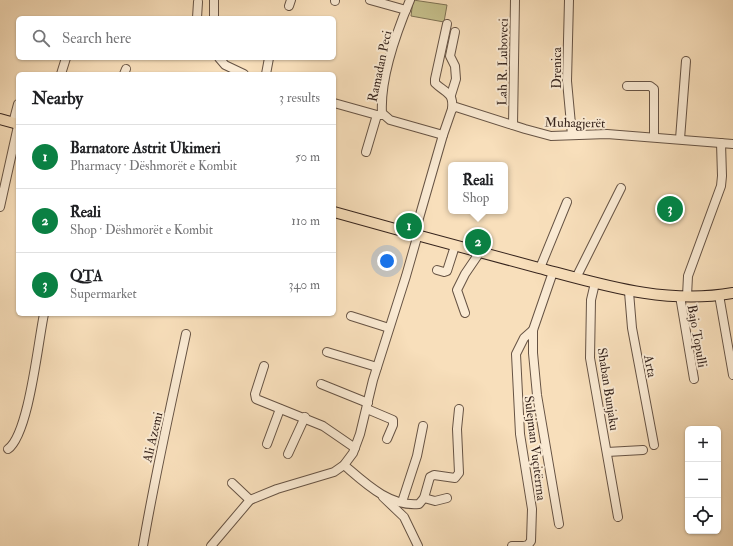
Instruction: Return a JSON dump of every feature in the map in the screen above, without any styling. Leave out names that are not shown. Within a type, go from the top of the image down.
[{"type":"main road","points":[[0,119],[16,124]]},
{"type":"main road","points":[[336,213],[629,292],[683,296],[733,293]]},
{"type":"street","points":[[214,0],[214,16]]},
{"type":"street","points":[[370,0],[393,4],[406,10]]},
{"type":"street","name":"Ramadan Peci","points":[[410,0],[401,22],[388,70],[380,115],[390,120],[443,135]]},
{"type":"street","name":"Lah R. Luboveci","points":[[513,125],[515,0]]},
{"type":"street","name":"Drenica","points":[[569,0],[567,81],[572,135]]},
{"type":"street","points":[[197,16],[198,2]]},
{"type":"street","points":[[393,4],[401,22]]},
{"type":"street","points":[[211,546],[250,500],[278,489],[325,475],[344,465],[356,448],[389,328],[406,276],[417,225],[452,109],[453,99],[451,95],[438,85],[435,79],[447,24]]},
{"type":"street","points":[[451,95],[456,79],[455,66],[450,56],[455,32]]},
{"type":"street","points":[[62,72],[65,60]]},
{"type":"street","points":[[219,60],[231,69],[239,72]]},
{"type":"street","points":[[266,72],[269,60]]},
{"type":"street","points":[[680,139],[686,61]]},
{"type":"street","points":[[627,86],[650,86],[654,89],[654,138]]},
{"type":"street","points":[[336,104],[380,115],[366,152]]},
{"type":"street","name":"Muhagjerët","points":[[452,109],[456,107],[460,108],[551,136],[607,134],[733,144]]},
{"type":"street","points":[[0,208],[16,124]]},
{"type":"street","name":"Bajo Topulli","points":[[694,380],[683,296],[691,264],[721,186],[721,142]]},
{"type":"street","points":[[576,278],[621,188]]},
{"type":"street","points":[[540,268],[567,202]]},
{"type":"street","points":[[437,270],[444,272],[447,271],[455,246]]},
{"type":"street","points":[[466,313],[457,290],[480,252]]},
{"type":"street","name":"Sulejman Vuçitërrna","points":[[553,272],[533,330],[532,353],[537,395],[559,524]]},
{"type":"street","name":"Shaban Bunjaku","points":[[595,283],[591,300],[590,358],[618,517]]},
{"type":"street","name":"Arta","points":[[629,292],[632,328],[654,444]]},
{"type":"street","points":[[719,295],[733,375]]},
{"type":"street","points":[[8,449],[15,441],[23,423],[44,316]]},
{"type":"street","points":[[351,316],[389,328]]},
{"type":"street","name":"Sulejman Vuçitërrna","points":[[512,546],[528,546],[531,542],[532,509],[520,434],[516,354],[520,344],[533,330]]},
{"type":"street","name":"Ali Azemi","points":[[143,546],[157,463],[186,334]]},
{"type":"street","points":[[327,352],[378,367]]},
{"type":"street","points":[[264,366],[255,394],[256,399],[305,417],[332,431],[356,448]]},
{"type":"street","points":[[321,384],[393,420],[393,425],[387,439]]},
{"type":"street","points":[[267,444],[280,409]]},
{"type":"street","points":[[382,495],[402,502],[419,504],[424,498],[430,477],[434,475],[455,478],[459,473],[457,430],[459,409]]},
{"type":"street","points":[[288,454],[305,417]]},
{"type":"street","points":[[402,502],[415,463],[423,426]]},
{"type":"street","points":[[607,452],[643,450]]},
{"type":"street","points":[[344,465],[382,495],[404,517],[418,546]]},
{"type":"street","points":[[232,483],[250,500]]},
{"type":"street","points":[[424,498],[435,501],[447,498]]},
{"type":"shaded area","points":[[413,0],[447,5],[444,22],[411,16]]},
{"type":"place","name":"QTA","points":[[670,209]]},
{"type":"place","name":"Barnatore Astrit Ukimeri","points":[[409,226]]},
{"type":"place","name":"Reali","points":[[478,242]]}]
